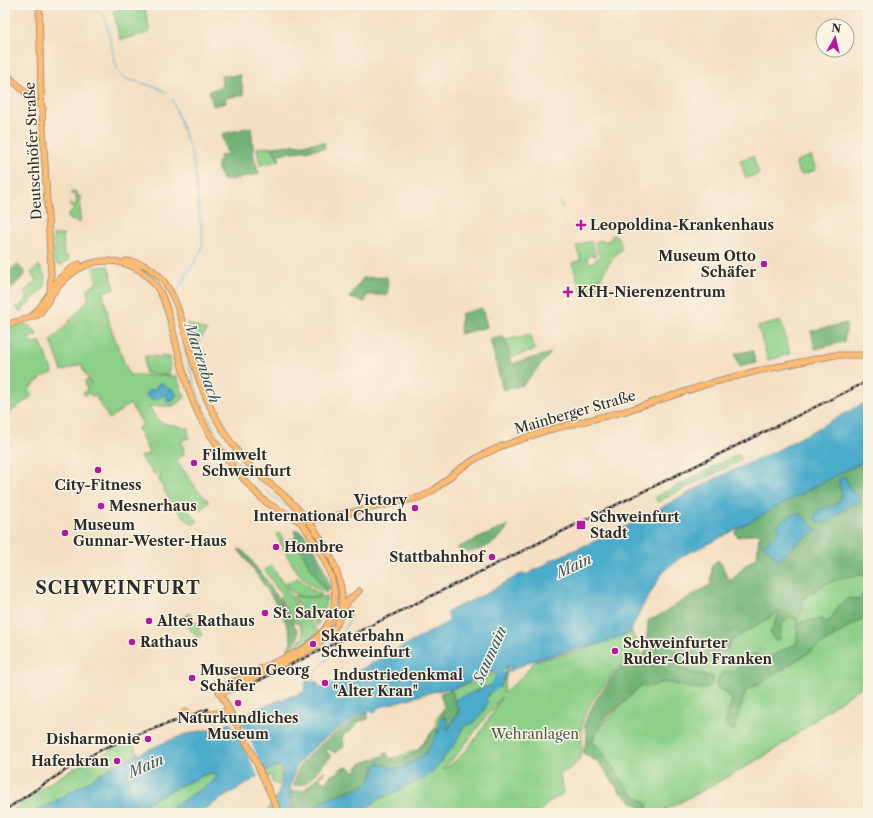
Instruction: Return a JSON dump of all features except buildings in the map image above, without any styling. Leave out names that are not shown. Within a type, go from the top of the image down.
[{"type":"main road","name":"Deutschhöfer Straße","points":[[39,5],[42,109],[51,296]]},
{"type":"main road","points":[[5,73],[42,109]]},
{"type":"main road","points":[[32,316],[44,302],[58,279],[71,268],[84,262],[98,258],[113,258],[146,266],[154,272],[163,281],[179,312],[200,384],[213,414],[232,444],[250,466],[289,500],[309,521],[332,560],[341,586],[342,596],[340,616]]},
{"type":"main road","points":[[5,325],[40,314],[51,296],[64,280],[75,270],[96,262],[109,261],[129,265],[142,272],[149,278],[161,293],[190,392],[197,411],[209,433],[229,462],[256,492],[267,502],[293,516],[301,523],[324,558],[332,578],[335,588],[334,602],[332,614],[327,625],[319,636],[309,645],[275,665]]},
{"type":"main road","points":[[168,314],[179,312]]},
{"type":"main road","name":"Mainberger Straße","points":[[301,523],[421,497],[434,490],[458,470],[480,456],[502,446],[548,430],[626,411],[714,382],[757,371],[835,355],[868,354]]},
{"type":"main road","points":[[281,510],[287,507],[289,500]]},
{"type":"main road","points":[[279,813],[252,753],[219,692],[314,647],[334,628],[348,601],[360,591]]},
{"type":"main road","points":[[183,711],[193,717],[230,711]]},
{"type":"green space","points":[[135,5],[144,5],[150,32],[120,40],[113,11]]},
{"type":"green space","points":[[240,75],[244,95],[225,98],[226,103],[213,106],[209,91],[222,87],[221,76]]},
{"type":"green space","points":[[251,127],[254,157],[259,174],[224,181],[218,169],[217,162],[220,161],[220,156],[227,154],[222,134]]},
{"type":"green space","points":[[324,142],[325,148],[278,154],[280,160],[278,161],[272,147]]},
{"type":"green space","points":[[272,147],[278,161],[260,165],[257,148]]},
{"type":"green space","points":[[753,156],[759,174],[746,178],[740,160]]},
{"type":"green space","points":[[811,156],[816,170],[800,174],[796,164],[797,161]]},
{"type":"green space","points":[[72,192],[77,192],[77,196],[80,196],[80,223],[68,219],[68,214],[74,210],[70,206],[70,202],[71,205],[76,205],[77,202],[75,194],[70,194]]},
{"type":"green space","points":[[53,235],[63,235],[64,256],[68,256],[69,260],[61,265],[56,264],[54,260]]},
{"type":"green space","points":[[614,235],[619,238],[622,248],[602,275],[597,294],[583,297],[572,263],[581,260],[576,246],[591,241],[596,255],[590,255],[587,259],[589,263],[593,263],[596,259],[600,258],[595,242],[603,240],[604,242],[612,239],[611,236]]},
{"type":"green space","points":[[17,264],[26,273],[11,289],[5,283],[5,276]]},
{"type":"green space","points":[[39,265],[45,277],[44,288],[21,311],[19,311],[15,307],[17,308],[28,297],[24,292],[36,280],[31,273]]},
{"type":"green space","points":[[108,266],[115,288],[103,292],[110,326],[129,375],[176,376],[185,398],[173,406],[149,406],[155,417],[161,422],[185,429],[188,427],[189,438],[182,440],[184,454],[177,461],[195,487],[209,502],[201,510],[195,504],[188,510],[198,521],[193,525],[177,510],[179,508],[176,505],[174,506],[170,501],[158,478],[161,476],[159,472],[155,475],[140,457],[149,453],[138,428],[143,424],[130,404],[109,419],[95,395],[92,396],[90,393],[85,396],[83,393],[87,390],[85,381],[88,380],[91,385],[81,364],[62,371],[51,340],[88,300],[88,288],[97,283],[92,267]]},
{"type":"green space","points":[[387,277],[388,295],[367,295],[365,302],[349,298],[363,278]]},
{"type":"green space","points":[[482,308],[487,327],[460,334],[461,314]]},
{"type":"green space","points":[[781,321],[790,354],[768,360],[758,327]]},
{"type":"green space","points":[[187,323],[207,331],[193,348]]},
{"type":"green space","points":[[847,323],[844,342],[815,349],[811,331]]},
{"type":"green space","points":[[23,324],[34,329],[37,335],[29,338],[31,344],[40,341],[53,373],[44,376],[29,389],[33,395],[5,416],[5,329]]},
{"type":"green space","points":[[530,334],[535,350],[511,357],[506,340]]},
{"type":"green space","points":[[504,336],[511,364],[551,353],[523,385],[503,390],[490,340]]},
{"type":"green space","points":[[752,350],[756,363],[739,367],[735,354]]},
{"type":"green space","points":[[145,356],[170,357],[169,375],[145,373]]},
{"type":"green space","points":[[739,454],[742,460],[657,502],[655,497]]},
{"type":"green space","points":[[868,460],[868,583],[863,575],[844,577],[826,584],[803,598],[802,611],[797,622],[790,616],[782,624],[780,639],[775,641],[770,633],[780,611],[731,641],[727,649],[707,658],[700,665],[687,665],[677,668],[713,677],[713,684],[708,687],[696,689],[665,682],[654,686],[640,686],[605,719],[592,741],[601,750],[630,792],[648,805],[647,813],[620,792],[599,763],[583,753],[587,738],[585,724],[599,695],[619,669],[640,657],[646,651],[648,620],[655,618],[711,584],[712,565],[718,560],[722,565],[727,578],[732,580],[745,565],[757,557],[759,537],[761,536],[758,533],[738,537],[735,533],[739,527],[844,471]]},
{"type":"green space","points":[[508,525],[500,537],[487,547],[471,551],[464,551],[457,548]]},
{"type":"green space","points":[[294,530],[300,531],[306,536],[317,553],[322,563],[330,588],[327,592],[317,578],[300,547]]},
{"type":"green space","points":[[281,533],[283,541],[296,538],[318,579],[327,592],[326,593],[308,583],[295,569],[276,534]]},
{"type":"green space","points":[[868,546],[868,683],[856,690],[786,742],[761,758],[665,810],[657,813],[650,813],[630,792],[589,740],[640,686]]},
{"type":"green space","points":[[238,549],[249,557],[263,575],[298,631],[296,643],[287,650],[291,643],[286,622],[270,595]]},
{"type":"green space","points":[[271,565],[301,612],[318,631],[304,644],[320,632],[327,639],[316,648],[301,656],[299,647],[297,646],[300,639],[303,640],[303,632],[298,623],[295,623],[279,598],[282,596],[278,588],[277,589],[265,570]]},
{"type":"green space","points":[[298,578],[310,588],[322,595],[303,597],[296,595],[288,589],[284,583]]},
{"type":"green space","points":[[868,583],[868,615],[756,686],[746,690],[734,730],[724,725],[732,700],[724,690],[719,689],[716,685],[722,672],[735,672],[749,655],[757,654],[764,660],[797,643],[797,623],[819,619],[823,619],[823,624],[827,621],[829,622],[840,604],[849,598],[860,600]]},
{"type":"green space","points":[[293,596],[315,598],[327,596],[325,606],[317,626],[304,613]]},
{"type":"green space","points":[[189,613],[200,627],[198,629],[202,635],[197,638],[182,619]]},
{"type":"green space","name":"Wehranlagen","points":[[632,632],[641,654],[620,666],[609,678],[592,702],[585,714],[582,724],[582,748],[578,762],[560,774],[563,793],[547,804],[538,813],[266,813],[278,794],[279,789],[292,791],[291,796],[293,799],[374,767],[385,760],[396,757],[399,759],[399,756],[417,750],[437,726],[436,720],[446,705],[450,689],[475,683],[508,667],[503,691],[504,693],[523,676],[535,661],[580,651]],"holes":[[[501,697],[496,707],[468,748],[460,757],[442,770],[459,752]]]},
{"type":"green space","points":[[450,690],[453,692],[454,702],[459,709],[449,729],[446,730],[442,713],[444,707],[440,693]]},
{"type":"green space","points":[[366,713],[368,714],[368,719],[358,722],[350,732],[343,734],[344,746],[335,753],[328,749],[326,752],[332,756],[306,782],[299,786],[294,786],[296,775],[305,760],[320,745]]},
{"type":"green space","points":[[437,727],[438,734],[433,747],[407,772],[377,764],[374,766],[371,777],[366,784],[328,798],[304,812],[295,810],[293,806],[293,791],[304,790],[324,771],[319,779],[325,783],[330,776],[339,772],[342,768],[350,767],[353,771],[355,771],[360,764],[385,755],[385,753],[387,753],[392,759],[399,762],[418,751]]},
{"type":"green space","points":[[131,740],[138,754],[113,766],[33,813],[9,813],[45,786],[78,766]]},
{"type":"green space","points":[[273,767],[277,767],[281,771],[278,785],[272,782],[271,774],[268,778],[265,772]]},
{"type":"green space","points":[[209,773],[216,774],[214,781],[163,813],[127,813],[172,789]]},
{"type":"water","points":[[159,383],[162,383],[169,389],[174,390],[177,394],[172,402],[167,401],[167,396],[164,395],[155,400],[148,397],[146,394],[149,390],[155,390]]},
{"type":"water","name":"Main","points":[[868,401],[868,460],[844,471],[714,541],[684,555],[661,575],[641,609],[630,633],[599,644],[534,660],[507,672],[501,686],[499,688],[497,687],[485,698],[488,703],[483,712],[473,724],[467,725],[462,729],[456,743],[435,770],[424,778],[378,800],[358,813],[307,813],[328,799],[361,788],[369,783],[379,761],[379,765],[386,765],[389,768],[400,769],[425,754],[438,733],[440,718],[446,718],[448,730],[460,710],[455,703],[456,699],[491,685],[494,681],[511,669],[509,666],[450,690],[450,688],[431,692],[377,708],[375,713],[369,711],[365,712],[321,741],[305,755],[296,768],[290,793],[294,813],[280,813],[277,802],[283,772],[280,767],[275,766],[198,813],[163,813],[214,781],[217,776],[216,773],[209,773],[190,781],[127,813],[33,813],[113,766],[161,744],[183,735],[223,726],[239,719],[255,709],[304,692],[306,681],[317,682],[319,687],[321,687],[347,677],[450,621],[447,612],[494,590],[495,588],[521,574],[526,575],[549,561],[614,533],[718,477],[778,450]]},
{"type":"water","points":[[845,477],[853,494],[860,496],[860,502],[847,507],[828,522],[821,523],[816,520],[815,515],[818,510],[834,506],[840,501],[841,492],[839,479]]},
{"type":"water","points":[[793,514],[801,514],[817,531],[798,542],[781,559],[778,560],[763,545],[776,534],[778,531],[778,524]]},
{"type":"pier","points":[[239,718],[265,772],[267,773],[257,778],[255,769],[231,723]]},
{"type":"waterway","name":"Marienbach","points":[[84,5],[101,12],[105,18],[117,69],[122,76],[126,79],[156,87],[167,93]]},
{"type":"waterway","name":"Marienbach","points":[[172,99],[191,152],[203,241],[201,251],[175,295]]},
{"type":"waterway","points":[[560,200],[562,207]]},
{"type":"waterway","name":"Marienbach","points":[[177,317],[192,377],[199,396],[217,434],[242,467],[285,506]]},
{"type":"waterway","name":"Marienbach","points":[[298,531],[314,565],[330,586]]},
{"type":"waterway","name":"Marienbach","points":[[312,682],[314,674],[328,658],[349,621],[350,611],[348,607]]},
{"type":"waterway","name":"Saumain","points":[[494,687],[504,661]]},
{"type":"railway","points":[[256,682],[868,381]]},
{"type":"railway","points":[[5,810],[65,770],[103,749],[208,709]]},
{"type":"place","name":"Leopoldina-Krankenhaus","points":[[581,225]]},
{"type":"place","name":"Museum Otto Schäfer","points":[[764,264]]},
{"type":"place","name":"KfH-Nierenzentrum","points":[[568,292]]},
{"type":"place","name":"Filmwelt Schweinfurt","points":[[194,463]]},
{"type":"place","name":"City-Fitness","points":[[98,470]]},
{"type":"place","name":"Mesnerhaus","points":[[101,506]]},
{"type":"place","name":"Victory International Church","points":[[415,508]]},
{"type":"place","name":"Schweinfurt Stadt","points":[[581,525]]},
{"type":"place","name":"Museum Gunnar-Wester-Haus","points":[[65,533]]},
{"type":"place","name":"Hombre","points":[[276,547]]},
{"type":"place","name":"Stattbahnhof","points":[[492,557]]},
{"type":"place","name":"St. Salvator","points":[[265,613]]},
{"type":"place","name":"Altes Rathaus","points":[[149,621]]},
{"type":"place","name":"Rathaus","points":[[132,642]]},
{"type":"place","name":"Skaterbahn Schweinfurt","points":[[313,644]]},
{"type":"place","name":"Schweinfurter Ruder-Club Franken","points":[[615,651]]},
{"type":"place","name":"Museum Georg Schäfer","points":[[192,678]]},
{"type":"place","name":"Industriedenkmal \"Alter Kran\"","points":[[325,683]]},
{"type":"place","name":"Naturkundliches Museum","points":[[238,703]]},
{"type":"place","name":"Disharmonie","points":[[148,739]]},
{"type":"place","name":"Hafenkran","points":[[117,761]]},
{"type":"district","name":"SCHWEINFURT","points":[[118,588]]}]
